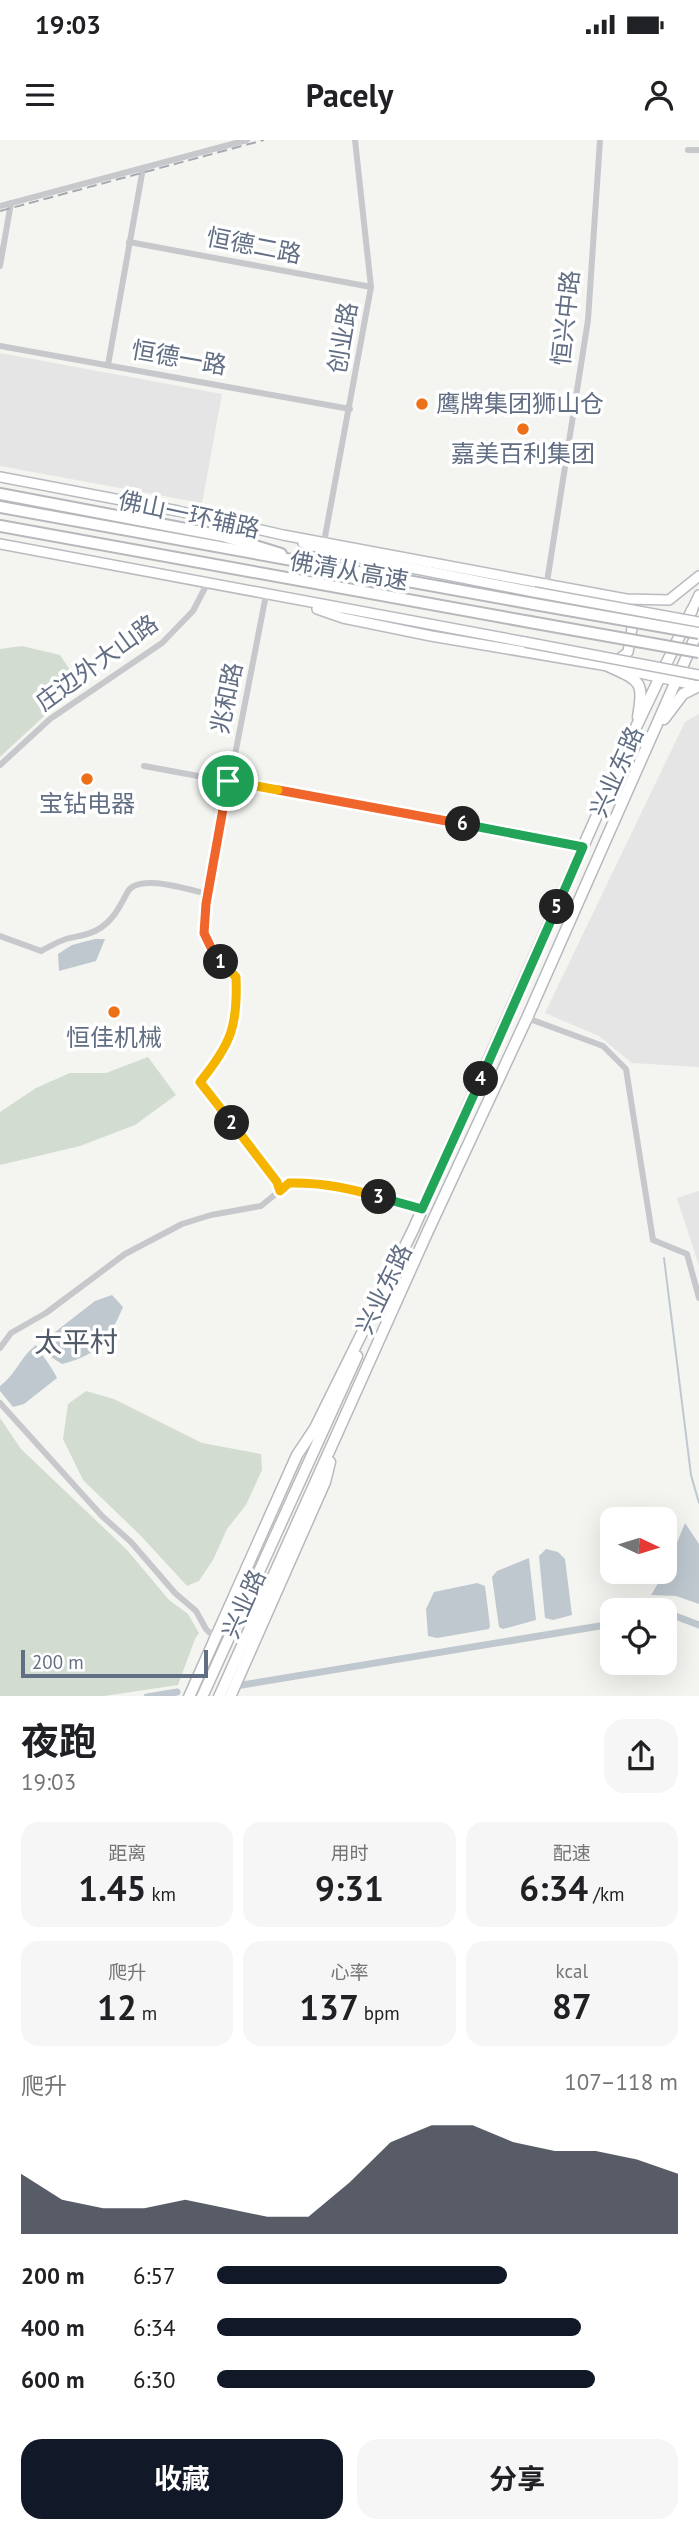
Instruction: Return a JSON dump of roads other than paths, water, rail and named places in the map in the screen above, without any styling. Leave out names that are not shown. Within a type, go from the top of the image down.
[{"type":"highway","points":[[0,494],[223,536],[329,568]]},
{"type":"highway","name":"佛清从高速","points":[[0,507],[329,568],[534,598],[699,631]]},
{"type":"highway","name":"佛清从高速","points":[[0,526],[699,652]]},
{"type":"main road","name":"佛山一环辅路","points":[[0,477],[178,511],[283,535],[626,599],[669,600],[699,576]]},
{"type":"main road","points":[[283,535],[340,554],[534,598],[699,622]]},
{"type":"main road","points":[[0,544],[699,675]]},
{"type":"main road","points":[[692,610],[699,595]]},
{"type":"main road","points":[[608,666],[625,655],[630,647],[635,618],[626,599]]},
{"type":"main road","points":[[302,602],[343,618],[608,666],[699,686]]},
{"type":"main road","name":"兴业东路","points":[[189,1696],[297,1455],[315,1428],[413,1230],[637,725],[692,610]]},
{"type":"main road","name":"兴业东路","points":[[219,1696],[439,1206],[527,1018],[674,682],[699,631]]},
{"type":"main road","points":[[608,666],[630,676],[638,683],[641,700],[637,725]]},
{"type":"main road","points":[[649,739],[683,694],[699,686]]},
{"type":"main road","name":"兴业路","points":[[202,1696],[413,1230]]},
{"type":"main road","points":[[230,1696],[325,1482],[334,1442]]},
{"type":"street","points":[[0,206],[247,140]]},
{"type":"street","name":"创业路","points":[[324,542],[371,287],[355,140]]},
{"type":"street","name":"恒兴中路","points":[[547,583],[588,320],[600,140]]},
{"type":"street","points":[[688,150],[699,150]]},
{"type":"street","points":[[108,365],[143,168]]},
{"type":"street","points":[[0,265],[11,203]]},
{"type":"street","name":"恒德二路","points":[[130,242],[371,287]]},
{"type":"street","name":"恒德一路","points":[[0,346],[350,409]]},
{"type":"street","name":"庄边外大山路","points":[[0,765],[50,719],[163,643],[193,611],[207,584]]},
{"type":"street","name":"兆和路","points":[[267,595],[228,781],[208,894],[204,933],[215,956],[236,977],[237,1006],[231,1038],[219,1059],[200,1082],[277,1182],[280,1191]]},
{"type":"street","points":[[144,766],[583,847]]},
{"type":"street","points":[[0,936],[41,951],[65,939],[84,936],[98,930],[112,917],[133,885],[146,882],[208,894]]},
{"type":"street","points":[[527,1018],[603,1046],[626,1069],[653,1240],[687,1254],[699,1298]]},
{"type":"street","points":[[0,1348],[11,1333],[46,1313],[125,1254],[182,1224],[211,1215],[261,1206],[289,1183],[310,1182],[362,1192],[422,1209]]},
{"type":"street","points":[[0,1403],[102,1516],[131,1542],[175,1593],[196,1612],[215,1638]]},
{"type":"waterway","points":[[664,1258],[691,1475],[699,1503]]},
{"type":"waterway","points":[[677,1617],[699,1625]]},
{"type":"waterway","points":[[242,1685],[600,1626]]},
{"type":"waterway","points":[[153,1696],[177,1692]]},
{"type":"railway","points":[[0,211],[264,140]]},
{"type":"place","name":"鹰牌集团狮山仓","points":[[422,404]]},
{"type":"place","name":"嘉美百利集团","points":[[523,429]]},
{"type":"place","name":"宝钻电器","points":[[87,779]]},
{"type":"place","name":"恒佳机械","points":[[114,1012]]},
{"type":"district","name":"太平村","points":[[76,1342]]}]
